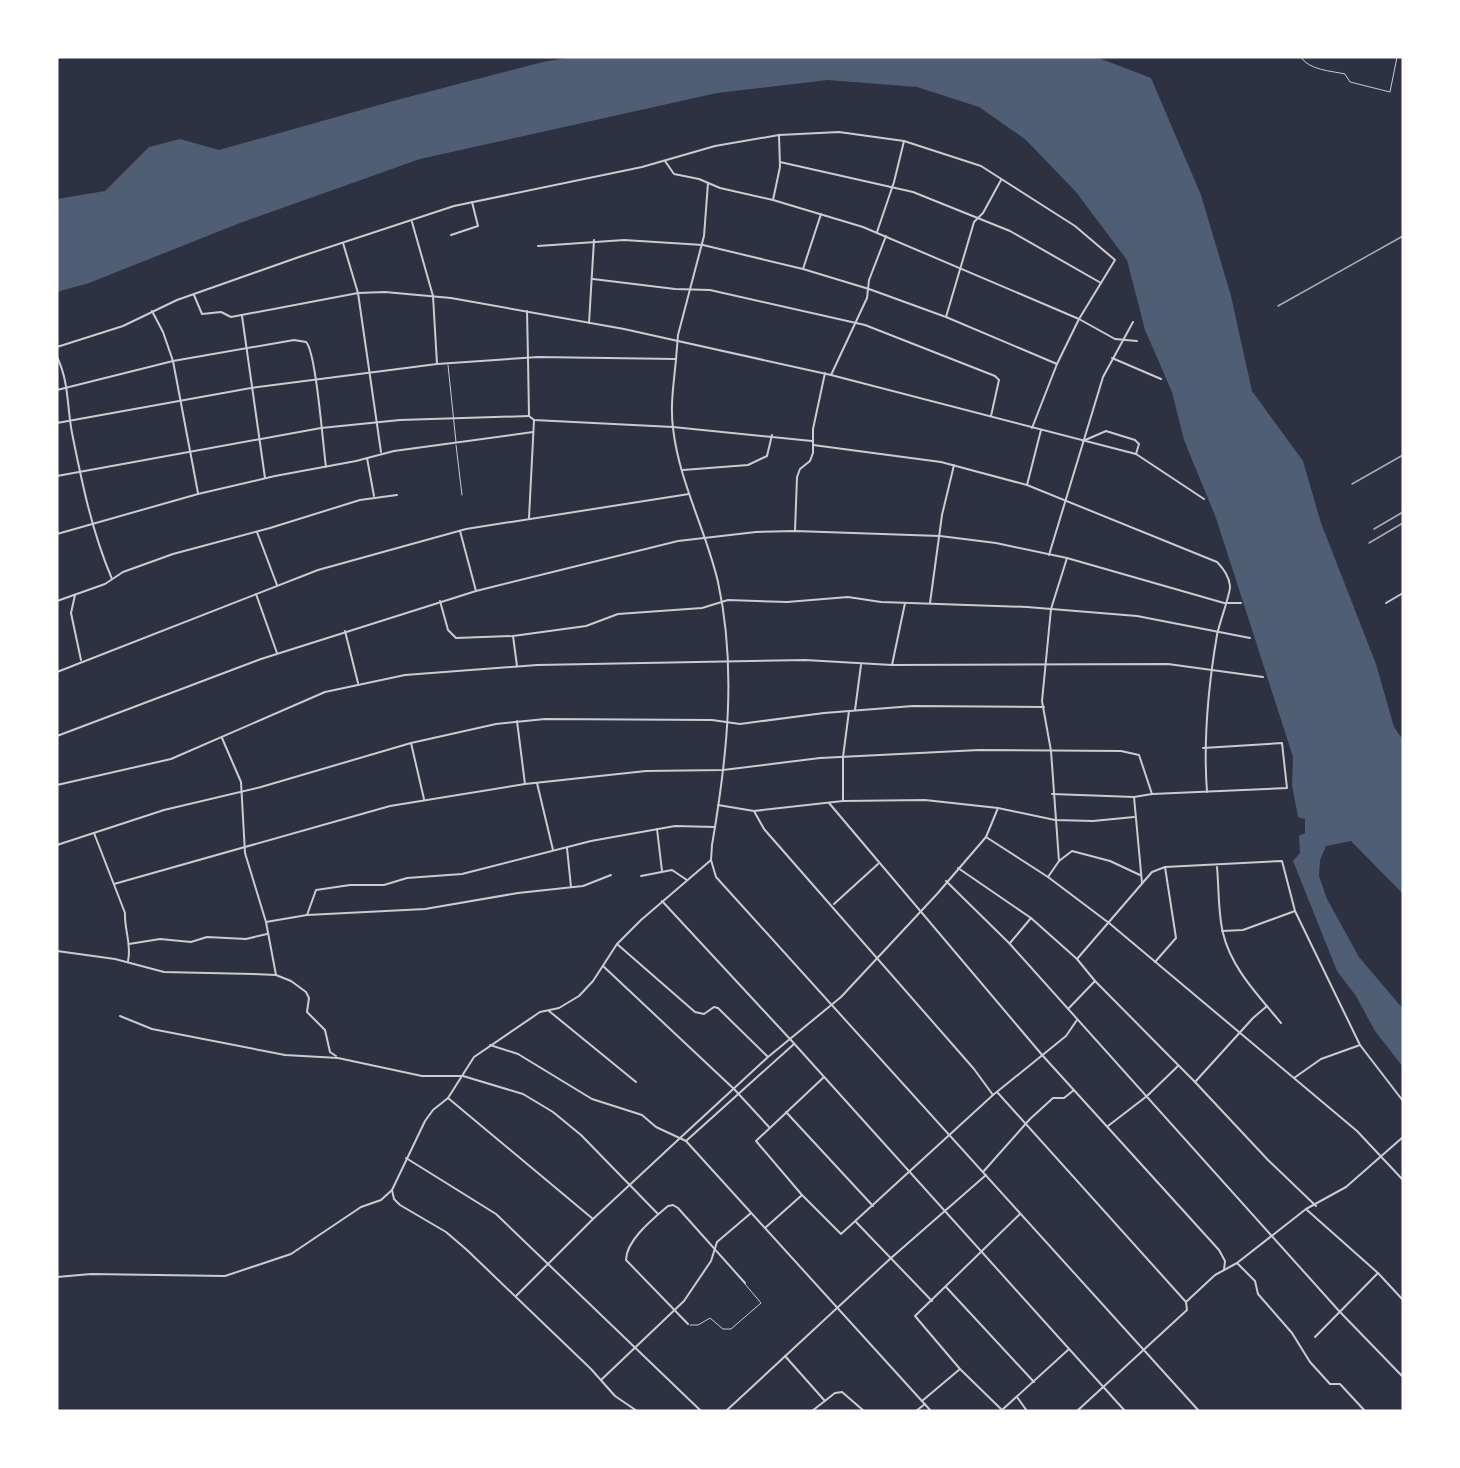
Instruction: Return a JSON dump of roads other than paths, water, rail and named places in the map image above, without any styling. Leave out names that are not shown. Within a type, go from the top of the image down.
[{"type":"street","points":[[57,347],[123,326],[193,294],[472,202],[665,161],[715,146],[779,135],[839,132],[904,141],[981,166],[1075,226],[1115,260],[1079,319],[1057,364],[1032,428]]},
{"type":"street","points":[[773,200],[780,162],[779,135]]},
{"type":"street","points":[[877,232],[893,186],[904,141]]},
{"type":"street","points":[[665,161],[674,174],[821,213],[877,232],[1079,319],[1122,342],[1137,342]]},
{"type":"street","points":[[780,162],[893,186],[979,218],[1040,246],[1101,283]]},
{"type":"street","points":[[946,317],[974,222],[979,218],[1000,180]]},
{"type":"street","points":[[708,183],[703,245],[678,341],[673,427],[682,470],[705,539],[722,603],[729,660],[727,722],[711,860],[712,870],[721,884],[1199,1411]]},
{"type":"street","points":[[451,235],[478,226],[472,202]]},
{"type":"street","points":[[803,269],[821,213]]},
{"type":"street","points":[[412,222],[424,257],[433,296],[437,364]]},
{"type":"street","points":[[831,375],[867,298],[869,280],[886,236]]},
{"type":"street","points":[[589,323],[594,240]]},
{"type":"street","points":[[538,246],[594,240],[703,245],[803,269],[868,289],[946,317],[1057,364]]},
{"type":"street","points":[[343,243],[358,293],[381,454]]},
{"type":"street","points":[[593,279],[690,290],[710,290],[856,323],[995,376],[999,380],[991,416]]},
{"type":"street","points":[[193,294],[202,314],[221,312],[231,317],[358,293],[433,296],[678,341],[825,373],[1136,454],[1204,499]]},
{"type":"street","points":[[152,311],[163,332],[173,361],[192,450],[198,494]]},
{"type":"street","points":[[526,312],[529,416]]},
{"type":"street","points":[[242,316],[265,478]]},
{"type":"street","points":[[1049,555],[1083,441],[1112,358],[1133,322]]},
{"type":"street","points":[[57,390],[173,361],[294,340],[306,342],[312,350],[326,467]]},
{"type":"street","points":[[57,357],[67,387],[70,420],[92,525],[112,579]]},
{"type":"street","points":[[57,423],[251,388],[437,364],[528,358],[676,359]]},
{"type":"street","points":[[1112,358],[1161,380]]},
{"type":"street","points":[[795,531],[797,477],[800,469],[810,461],[825,373]]},
{"type":"street","points":[[57,476],[321,428],[453,418],[529,416],[534,420],[772,435],[954,465],[1028,485],[1217,562],[1228,577],[1230,594],[1224,603],[1217,632],[1203,748],[1207,792]]},
{"type":"street","points":[[529,518],[534,420]]},
{"type":"street","points":[[1028,485],[1041,430]]},
{"type":"street","points":[[1083,441],[1106,431],[1135,440],[1139,444],[1136,454]]},
{"type":"street","points":[[57,534],[198,494],[265,478],[381,454],[533,432]]},
{"type":"street","points":[[682,470],[755,463],[767,456],[772,435]]},
{"type":"street","points":[[367,458],[374,497]]},
{"type":"street","points":[[930,603],[954,465]]},
{"type":"street","points":[[57,672],[318,570],[460,531],[529,518],[689,494]]},
{"type":"street","points":[[57,601],[105,584],[123,572],[173,554],[374,497],[397,495]]},
{"type":"street","points":[[257,531],[277,585]]},
{"type":"street","points":[[460,531],[476,591]]},
{"type":"street","points":[[57,736],[277,654],[440,601],[678,541],[795,531],[940,536],[996,543],[1067,558],[1224,603],[1241,603]]},
{"type":"street","points":[[1059,861],[1052,794],[1051,751],[1042,701],[1051,609],[1067,558]]},
{"type":"street","points":[[1386,603],[1403,592]]},
{"type":"street","points":[[256,594],[277,654]]},
{"type":"street","points":[[75,595],[71,613],[82,661]]},
{"type":"street","points":[[440,601],[450,635],[456,638],[513,636],[586,626],[618,614],[702,608],[737,600],[787,602],[848,597],[1137,616],[1250,638]]},
{"type":"street","points":[[892,665],[905,602]]},
{"type":"street","points":[[345,631],[359,684]]},
{"type":"street","points":[[513,636],[517,666]]},
{"type":"street","points":[[57,785],[171,759],[304,700],[359,684],[405,675],[517,666],[805,660],[892,665],[1168,664],[1263,676]]},
{"type":"street","points":[[855,710],[861,664]]},
{"type":"street","points":[[57,845],[164,810],[242,791],[411,743],[517,721],[712,720],[740,724],[855,710],[913,706],[1044,707]]},
{"type":"street","points":[[843,801],[843,757],[849,711]]},
{"type":"street","points":[[517,721],[525,784]]},
{"type":"street","points":[[222,738],[239,773],[244,845],[266,921],[276,975]]},
{"type":"street","points":[[411,743],[424,800]]},
{"type":"street","points":[[1052,794],[1134,797],[1152,794],[1287,788],[1282,743],[1203,748]]},
{"type":"street","points":[[114,884],[244,845],[390,806],[525,784],[646,771],[723,770],[843,757],[979,750],[1121,751],[1139,754],[1152,794]]},
{"type":"street","points":[[537,783],[553,850]]},
{"type":"street","points":[[1134,797],[1134,817],[1142,883]]},
{"type":"street","points":[[718,805],[754,811],[843,801],[925,800],[998,808],[1054,820],[1134,817]]},
{"type":"street","points":[[829,803],[878,864],[1043,1056],[1219,1250],[1225,1261],[1224,1270]]},
{"type":"street","points":[[516,1296],[679,1138],[768,1057],[832,1005],[877,959],[986,837],[998,808]]},
{"type":"street","points":[[754,811],[764,829],[833,905],[877,959],[974,1069],[993,1095]]},
{"type":"street","points":[[308,915],[316,890],[384,885],[407,878],[450,876],[553,850],[675,826],[715,827]]},
{"type":"street","points":[[657,829],[662,871]]},
{"type":"street","points":[[94,833],[125,913],[124,922],[129,944],[128,962]]},
{"type":"street","points":[[986,837],[1048,877],[1109,923],[1357,1131],[1403,1180]]},
{"type":"street","points":[[567,848],[571,887]]},
{"type":"street","points":[[1048,877],[1059,861],[1072,851],[1110,861],[1140,875]]},
{"type":"street","points":[[637,1411],[615,1396],[516,1296],[446,1232],[400,1205],[394,1199],[393,1191],[406,1158],[425,1121],[433,1110],[448,1098],[474,1057],[540,1012],[549,1011],[579,996],[617,944],[662,901],[711,860]]},
{"type":"street","points":[[1077,959],[1152,872],[1165,867],[1282,861],[1295,911],[1360,1045],[1403,1101]]},
{"type":"street","points":[[833,905],[878,864]]},
{"type":"street","points":[[1217,866],[1222,931],[1231,956],[1281,1023]]},
{"type":"street","points":[[1155,962],[1176,938],[1165,867]]},
{"type":"street","points":[[958,868],[1031,918],[1077,959],[1095,981],[1268,1160],[1316,1206]]},
{"type":"street","points":[[641,876],[662,871],[678,872],[687,880]]},
{"type":"street","points":[[266,921],[308,915],[425,909],[518,893],[595,884],[611,876]]},
{"type":"street","points":[[946,881],[1010,943],[1340,1312],[1403,1377]]},
{"type":"street","points":[[662,901],[790,1039],[1125,1411]]},
{"type":"street","points":[[1222,931],[1243,930],[1295,911]]},
{"type":"street","points":[[1010,943],[1031,918]]},
{"type":"street","points":[[129,944],[160,939],[191,942],[207,938],[246,939],[267,934]]},
{"type":"street","points":[[617,944],[695,1012],[704,1014],[714,1007],[718,1008],[768,1057]]},
{"type":"street","points":[[57,951],[128,962],[164,972],[276,975],[291,981],[306,992],[309,998],[307,1012],[309,1017],[325,1030],[330,1052],[338,1058]]},
{"type":"street","points":[[603,966],[734,1089],[769,1127]]},
{"type":"street","points":[[1068,1009],[1095,981]]},
{"type":"street","points":[[1195,1082],[1239,1032],[1267,1006]]},
{"type":"street","points":[[549,1011],[636,1082]]},
{"type":"street","points":[[120,1016],[152,1029],[285,1055],[338,1058],[422,1076],[463,1076],[523,1094],[538,1102],[581,1135],[658,1215]]},
{"type":"street","points":[[824,1077],[757,1138],[757,1144],[802,1195],[841,1234],[910,1174],[993,1095],[1066,1036],[1077,1019]]},
{"type":"street","points":[[686,1141],[794,1044]]},
{"type":"street","points":[[490,1045],[518,1054],[592,1099],[642,1115],[656,1127],[686,1141],[931,1411]]},
{"type":"street","points":[[1294,1078],[1321,1059],[1360,1045]]},
{"type":"street","points":[[1108,1126],[1147,1096],[1178,1066]]},
{"type":"street","points":[[726,1411],[784,1355],[984,1174],[1026,1125],[1053,1098],[1064,1098],[1074,1090]]},
{"type":"street","points":[[997,1092],[1186,1302],[1187,1310],[1077,1411]]},
{"type":"street","points":[[448,1098],[593,1219]]},
{"type":"street","points":[[786,1112],[873,1206]]},
{"type":"street","points":[[1186,1302],[1215,1275],[1237,1263],[1271,1234],[1306,1209],[1316,1206],[1346,1187],[1403,1137]]},
{"type":"street","points":[[406,1158],[482,1203],[521,1236],[548,1265],[701,1411]]},
{"type":"street","points":[[57,1277],[91,1274],[225,1276],[291,1254],[361,1207],[381,1200],[393,1191]]},
{"type":"street","points":[[765,1228],[802,1195]]},
{"type":"street","points":[[688,1324],[626,1260],[626,1254],[635,1238],[658,1215],[673,1205],[745,1283]]},
{"type":"street","points":[[1306,1209],[1378,1273],[1403,1300]]},
{"type":"street","points":[[601,1380],[675,1311],[711,1261],[720,1237],[751,1213]]},
{"type":"street","points":[[1020,1214],[915,1316],[960,1368],[1002,1410],[1069,1349]]},
{"type":"street","points":[[856,1222],[932,1301]]},
{"type":"street","points":[[1237,1263],[1255,1281],[1257,1293],[1292,1332],[1323,1377],[1330,1384],[1340,1384],[1365,1411]]},
{"type":"street","points":[[1315,1336],[1378,1273]]},
{"type":"street","points":[[946,1287],[1034,1382]]},
{"type":"street","points":[[784,1355],[825,1401]]},
{"type":"street","points":[[916,1411],[960,1368]]},
{"type":"street","points":[[814,1410],[835,1393],[842,1392],[864,1411]]},
{"type":"street","points":[[1017,1397],[1027,1411]]},
{"type":"lane","points":[[1301,57],[1304,62],[1314,67],[1345,74],[1350,82],[1390,92],[1397,57]]},
{"type":"lane","points":[[447,363],[462,495]]},
{"type":"lane","points":[[688,1324],[698,1325],[710,1318],[723,1329],[731,1329],[761,1303],[745,1283]]},
{"type":"water","points":[[571,57],[1096,57],[1151,78],[1201,195],[1231,296],[1252,391],[1303,461],[1321,523],[1376,664],[1394,727],[1403,740],[1403,894],[1351,841],[1326,846],[1320,860],[1319,876],[1327,899],[1359,957],[1403,1009],[1403,1067],[1375,1031],[1356,996],[1337,971],[1293,861],[1300,853],[1299,836],[1305,833],[1305,819],[1298,817],[1292,785],[1293,757],[1216,518],[1184,440],[1172,392],[1145,330],[1127,260],[1076,192],[1025,139],[979,107],[917,87],[828,80],[717,93],[420,159],[240,223],[89,283],[57,292],[57,199],[105,191],[149,147],[180,139],[219,150],[393,101],[543,62]]},
{"type":"railway","points":[[1278,306],[1403,236]]},
{"type":"railway","points":[[1352,484],[1403,455]]},
{"type":"railway","points":[[1374,529],[1403,512]]},
{"type":"railway","points":[[1369,543],[1403,523]]}]
